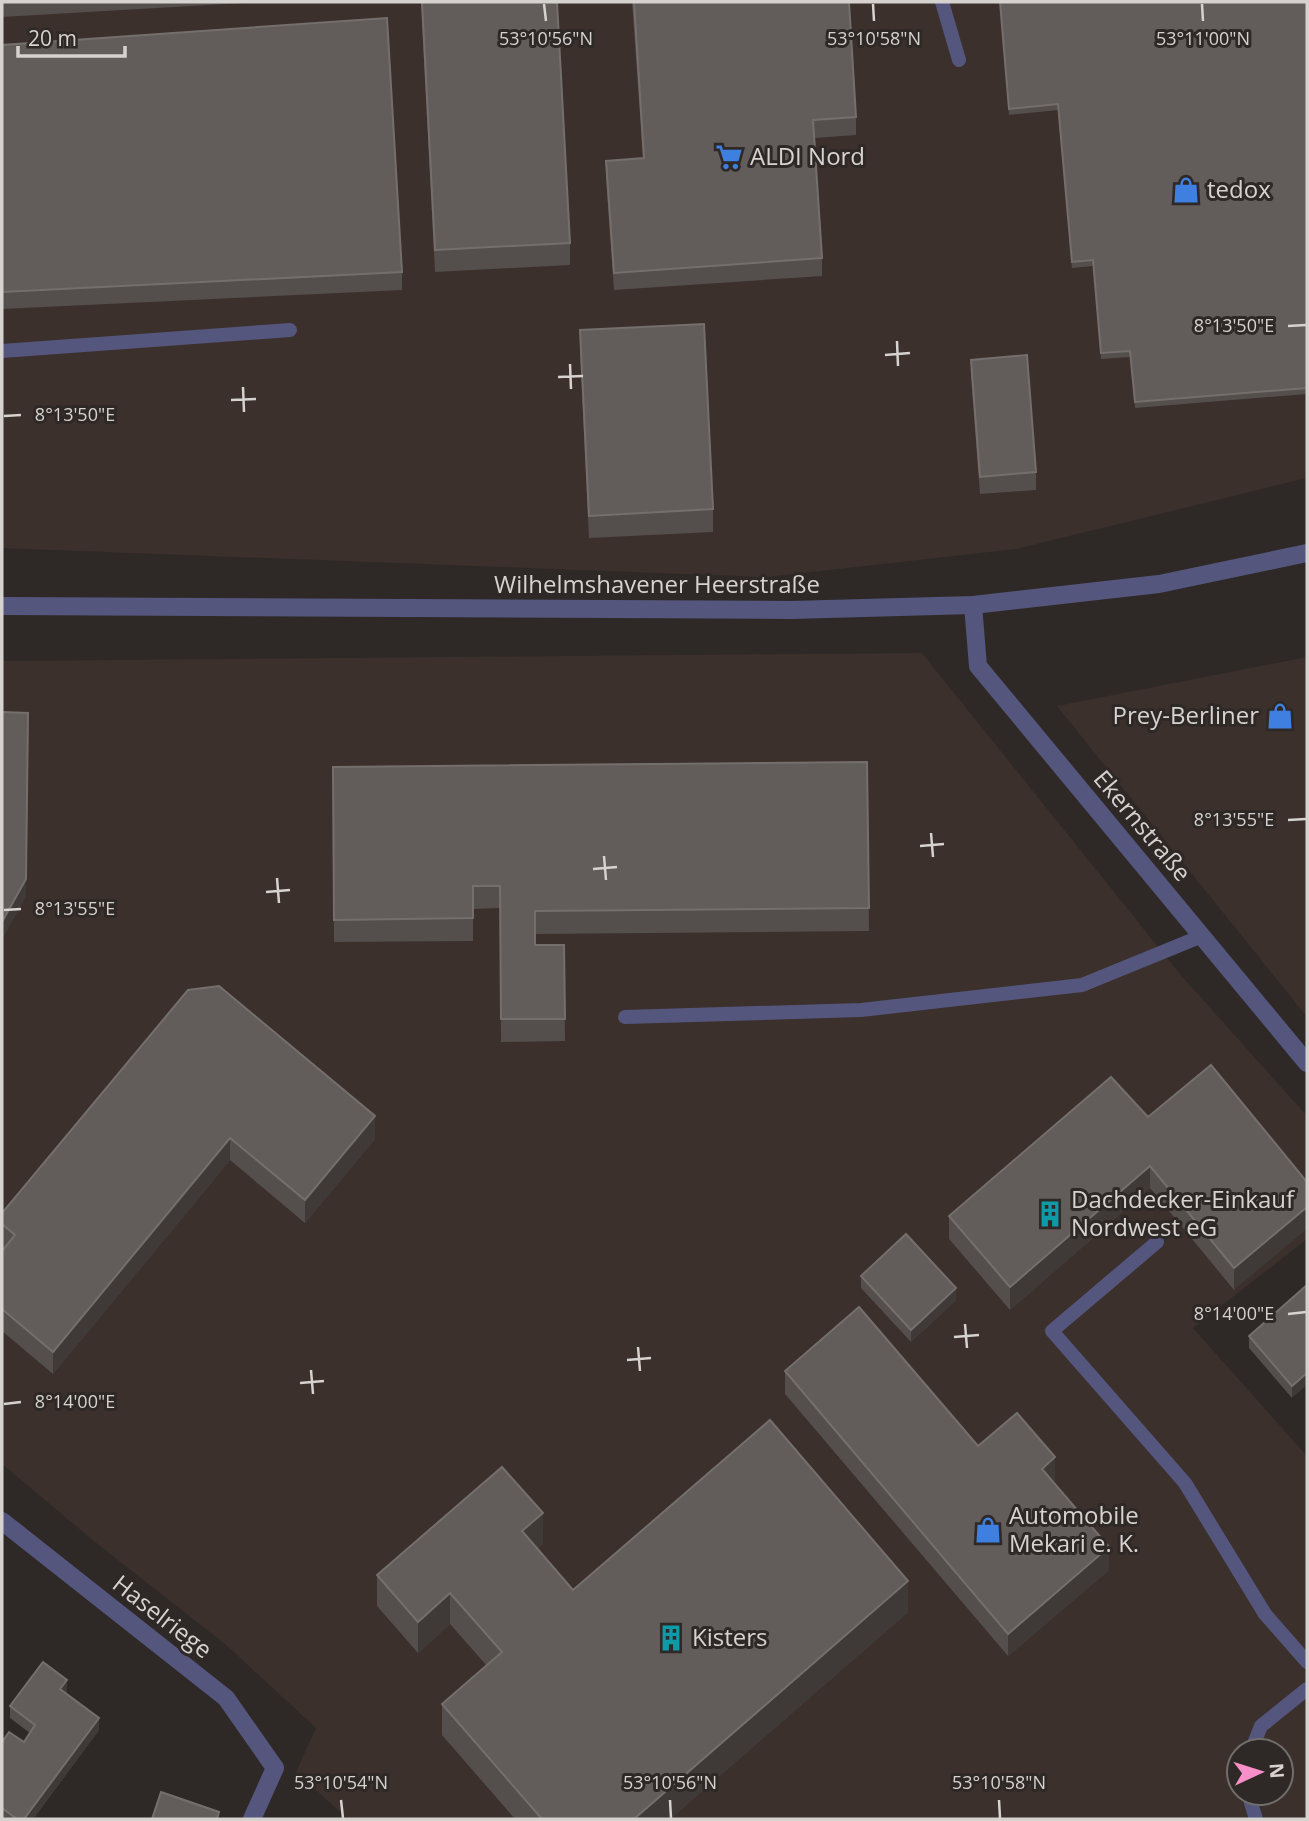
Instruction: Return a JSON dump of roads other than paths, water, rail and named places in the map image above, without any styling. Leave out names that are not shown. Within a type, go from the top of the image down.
[{"type":"street","name":"Wilhelmshavener Heerstraße","points":[[2,607],[792,610],[973,605],[1159,584],[1307,553]]},
{"type":"street","name":"Ekernstraße","points":[[973,605],[978,666],[1307,1063]]},
{"type":"street","name":"Haselriege","points":[[2,1521],[226,1698],[275,1768],[252,1819]]},
{"type":"lane","points":[[942,2],[959,60]]},
{"type":"lane","points":[[2,351],[290,330]]},
{"type":"lane","points":[[625,1017],[861,1010],[1082,985],[1202,936]]},
{"type":"lane","points":[[1157,1242],[1052,1331],[1185,1483],[1265,1614],[1307,1662]]},
{"type":"lane","points":[[1257,1737],[1261,1726],[1307,1689]]},
{"type":"place","name":"ALDI Nord","points":[[729,157]]},
{"type":"place","name":"tedox","points":[[1186,190]]},
{"type":"place","name":"Prey-Berliner","points":[[1280,716]]},
{"type":"place","name":"Dachdecker-Einkauf Nordwest eG","points":[[1050,1214]]},
{"type":"place","name":"Automobile Mekari e. K.","points":[[988,1530]]},
{"type":"place","name":"Kisters","points":[[671,1638]]}]
